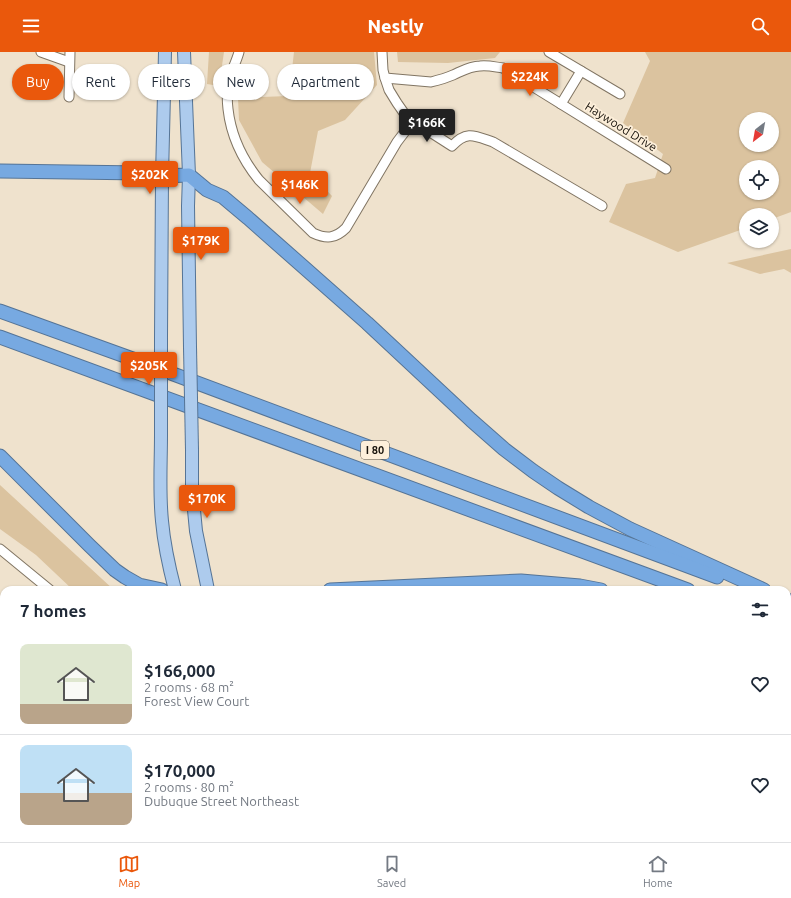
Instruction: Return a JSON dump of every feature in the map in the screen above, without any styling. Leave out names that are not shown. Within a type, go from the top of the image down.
[{"type":"highway","points":[[0,172],[142,173],[162,176],[189,175],[207,190],[223,197],[248,218],[367,323],[504,449],[533,471],[588,507],[624,526],[755,586]]},
{"type":"highway","name":"I 80","points":[[0,311],[133,359],[739,586]]},
{"type":"highway","name":"I 80","points":[[0,337],[677,586]]},
{"type":"highway","points":[[0,456],[115,570],[125,578],[143,586]]},
{"type":"highway","points":[[426,586],[522,582],[580,586]]},
{"type":"main road","points":[[165,52],[162,176],[161,493],[165,546],[174,586]]},
{"type":"main road","points":[[184,52],[189,175],[188,206],[192,489],[196,531],[207,586]]},
{"type":"street","points":[[41,52],[69,62]]},
{"type":"street","points":[[69,97],[70,52]]},
{"type":"street","points":[[239,52],[231,73],[227,98],[229,116],[236,144],[245,161],[259,180],[313,233],[320,236],[335,236],[346,228],[397,142],[413,121]]},
{"type":"street","points":[[382,52],[383,70],[389,90],[396,103],[413,121],[452,146],[458,139],[466,135],[493,142],[602,206]]},
{"type":"street","points":[[549,52],[620,94]]},
{"type":"street","name":"Haywood Drive","points":[[385,78],[431,82],[468,68],[479,66],[503,68],[666,169]]},
{"type":"street","points":[[561,104],[581,71]]},
{"type":"street","points":[[0,548],[45,586]]},
{"type":"shaded area","points":[[209,52],[224,52],[222,64],[213,64],[213,85],[207,84]]},
{"type":"shaded area","points":[[294,52],[374,52],[377,85],[374,88],[374,64],[293,64]]},
{"type":"shaded area","points":[[397,52],[500,52],[495,58],[448,63],[398,62]]},
{"type":"shaded area","points":[[645,52],[791,52],[791,212],[779,216],[779,208],[739,208],[739,230],[678,252],[609,222],[626,184],[655,178],[663,154],[623,123],[650,61]]},
{"type":"shaded area","points":[[277,96],[277,100],[363,100],[345,120],[318,131],[310,173],[332,196],[323,214],[262,162],[239,120],[238,100],[269,100],[269,97]]},
{"type":"shaded area","points":[[791,249],[791,273],[784,269],[760,274],[727,263]]},
{"type":"shaded area","points":[[0,485],[110,586],[69,586],[36,555],[0,529]]}]
